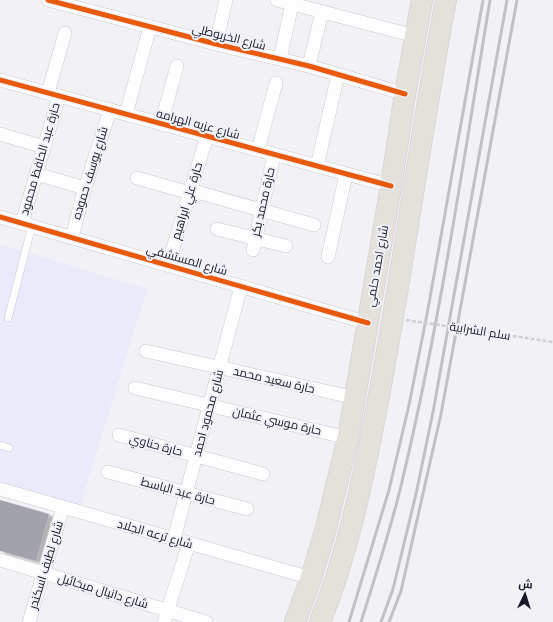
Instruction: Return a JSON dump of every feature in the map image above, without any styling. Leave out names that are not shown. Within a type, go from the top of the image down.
[{"type":"main road","name":"شارع احمد حلمي","points":[[295,622],[311,578],[325,532],[348,438],[356,398],[405,94],[422,0]]},
{"type":"main road","name":"شارع احمد حلمي","points":[[320,622],[348,539],[367,456],[392,329],[431,80],[446,0]]},
{"type":"street","name":"شارع الخربوطلي","points":[[48,0],[216,44],[309,66],[405,94]]},
{"type":"street","points":[[216,44],[226,0]]},
{"type":"street","points":[[277,0],[415,36]]},
{"type":"street","points":[[280,59],[292,4]]},
{"type":"street","points":[[309,66],[322,12]]},
{"type":"street","points":[[126,114],[150,27]]},
{"type":"street","name":"حارة عبد الحافظ محمود","points":[[27,224],[36,174],[44,147],[65,33]]},
{"type":"street","points":[[161,124],[177,66]]},
{"type":"street","points":[[317,166],[338,75]]},
{"type":"street","name":"شارع عزبه الهرامه","points":[[0,80],[391,186]]},
{"type":"street","points":[[258,150],[276,83]]},
{"type":"street","name":"شارع يوسف حموده","points":[[72,237],[85,188],[110,110]]},
{"type":"street","points":[[0,134],[44,147]]},
{"type":"street","name":"حارة علي ابراهيم","points":[[168,265],[207,136]]},
{"type":"street","name":"حارة محمد بكر","points":[[254,244],[274,155]]},
{"type":"street","points":[[36,174],[85,188]]},
{"type":"street","points":[[328,257],[346,174]]},
{"type":"street","points":[[137,178],[314,225]]},
{"type":"street","name":"شارع المستشفي","points":[[0,217],[368,323]]},
{"type":"street","points":[[217,229],[254,244],[286,246]]},
{"type":"street","name":"شارع محمود احمد","points":[[174,539],[241,286]]},
{"type":"street","name":"حارة سعيد محمد","points":[[146,351],[356,398]]},
{"type":"street","name":"حارة موسي عثمان","points":[[135,388],[348,438]]},
{"type":"street","name":"حارة حناوي","points":[[119,435],[263,474]]},
{"type":"street","name":"حارة عبد الباسط","points":[[108,472],[247,509]]},
{"type":"street","name":"شارع ترعه الجلاد","points":[[0,489],[311,578]]},
{"type":"street","name":"شارع لطيف اسكندر","points":[[29,622],[63,508]]},
{"type":"street","points":[[165,616],[189,543]]},
{"type":"street","name":"شارع دانيال ميخائيل","points":[[0,560],[44,573],[165,616],[206,622]]},
{"type":"lane","points":[[8,318],[27,224]]},
{"type":"lane","points":[[0,445],[9,448]]},
{"type":"shaded area","points":[[0,244],[147,289],[80,506],[0,481]]},
{"type":"building","points":[[0,500],[49,514],[36,561],[0,551]]},
{"type":"railway","points":[[349,622],[389,490],[409,405],[428,309],[483,0]]},
{"type":"railway","points":[[361,622],[396,506],[427,369],[450,246],[490,0]]},
{"type":"railway","points":[[381,622],[393,589],[416,494],[433,412],[507,0]]},
{"type":"railway","points":[[389,622],[401,591],[441,414],[517,0]]},
{"type":"cycle path","points":[[48,0],[216,44],[309,66],[405,94]]},
{"type":"cycle path","points":[[0,80],[391,186]]},
{"type":"cycle path","points":[[0,217],[368,323]]}]
